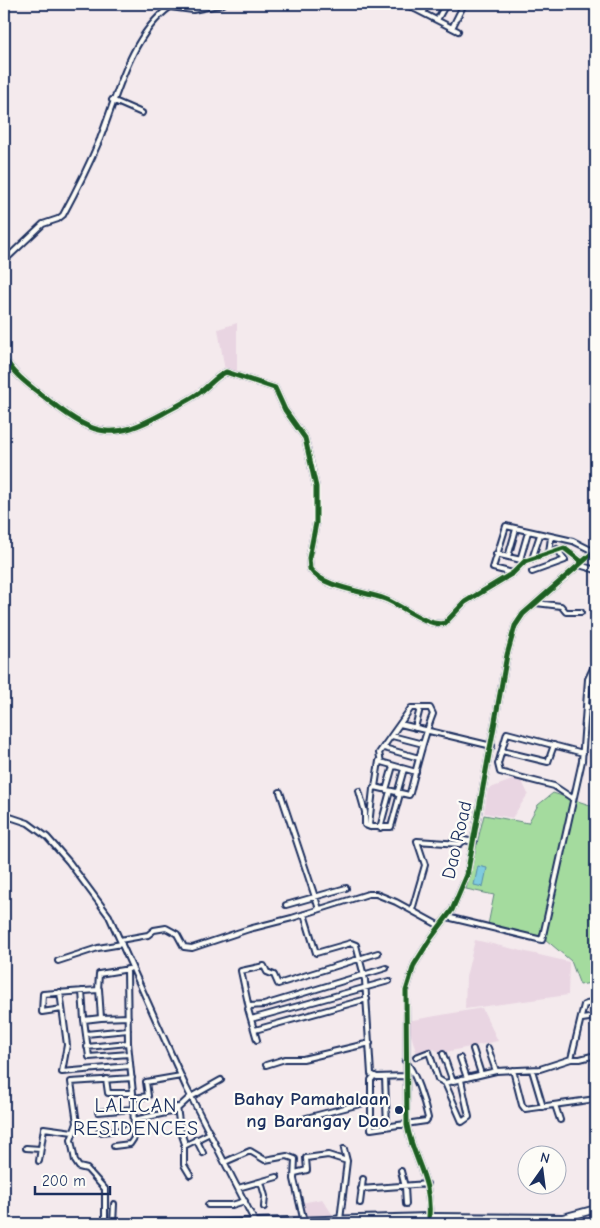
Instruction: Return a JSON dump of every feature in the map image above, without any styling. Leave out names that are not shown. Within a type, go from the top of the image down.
[{"type":"highway","points":[[193,1224],[256,1224],[429,1217],[563,1218],[596,1209]]},
{"type":"highway","points":[[87,1224],[164,1224]]},
{"type":"street","points":[[4,261],[43,224],[58,219],[62,215],[99,141],[112,100],[142,34],[168,8],[173,6],[193,10],[223,4]]},
{"type":"street","points":[[405,4],[458,31]]},
{"type":"street","points":[[423,13],[428,4]]},
{"type":"street","points":[[437,20],[446,4]]},
{"type":"street","points":[[452,28],[464,4]]},
{"type":"street","points":[[112,100],[142,113]]},
{"type":"street","points":[[4,356],[16,373],[60,410],[88,428],[110,431],[127,431],[140,426],[198,394],[226,372],[275,388],[285,410],[302,432],[307,444],[308,457],[316,488],[315,533],[309,565],[313,573],[329,582],[386,600],[430,622],[442,624],[465,602],[513,573],[522,561],[528,532]]},
{"type":"street","points":[[513,573],[493,569],[504,527],[579,543],[596,551]]},
{"type":"street","points":[[508,557],[516,529]]},
{"type":"street","points":[[532,559],[540,534]]},
{"type":"street","points":[[549,554],[551,536]]},
{"type":"street","points":[[496,554],[522,561],[549,554],[557,549],[567,549],[581,563],[596,570]]},
{"type":"street","points":[[532,572],[565,560],[557,549]]},
{"type":"street","name":"Dao Road","points":[[429,1217],[430,1195],[407,1125],[405,999],[408,984],[420,955],[447,917],[463,886],[474,842],[512,634],[518,621],[536,603],[596,551]]},
{"type":"street","points":[[536,603],[562,606],[566,612],[581,612]]},
{"type":"street","points":[[447,917],[542,940],[583,753],[588,679],[596,662]]},
{"type":"street","points":[[587,707],[596,706]]},
{"type":"street","points":[[370,827],[373,789],[375,787],[379,753],[413,707],[432,710],[410,794],[399,794],[375,787]]},
{"type":"street","points":[[415,728],[420,708]]},
{"type":"street","points":[[400,724],[492,746]]},
{"type":"street","points":[[572,798],[554,786],[500,772],[498,764],[507,733],[583,753]]},
{"type":"street","points":[[392,736],[423,744]]},
{"type":"street","points":[[502,751],[548,762],[554,745]]},
{"type":"street","points":[[384,748],[419,758]]},
{"type":"street","points":[[379,761],[416,772]]},
{"type":"street","points":[[380,828],[393,766]]},
{"type":"street","points":[[358,792],[365,812],[365,825],[380,828],[391,827],[404,769]]},
{"type":"street","points":[[280,792],[319,909]]},
{"type":"street","points":[[4,815],[34,826],[59,849],[106,911],[134,968],[181,1076],[256,1224]]},
{"type":"street","points":[[412,910],[425,865],[417,841],[460,844],[464,840],[474,842]]},
{"type":"street","points":[[286,906],[346,888]]},
{"type":"street","points":[[58,961],[148,935],[154,930],[166,928],[177,934],[182,945],[188,949],[372,894],[412,910],[440,926]]},
{"type":"street","points":[[304,914],[316,952],[354,943],[366,987],[371,1073],[374,1076]]},
{"type":"street","points":[[257,1040],[240,974],[243,970],[264,966],[268,973],[274,975],[278,984],[378,954]]},
{"type":"street","points":[[101,1018],[99,974],[134,968]]},
{"type":"street","points":[[248,1008],[386,968]]},
{"type":"street","points":[[114,1146],[132,1142],[134,1129],[133,1092],[128,1043],[127,969]]},
{"type":"street","points":[[251,1019],[389,980]]},
{"type":"street","points":[[62,1009],[41,1011],[43,994],[99,989]]},
{"type":"street","points":[[82,991],[89,1056],[95,1058],[129,1054]]},
{"type":"street","points":[[60,992],[67,1045],[62,1071],[130,1066]]},
{"type":"street","points":[[255,1030],[367,999]]},
{"type":"street","points":[[571,1059],[585,1004],[596,1001]]},
{"type":"street","points":[[84,1020],[128,1017]]},
{"type":"street","points":[[582,1019],[596,1017]]},
{"type":"street","points":[[86,1034],[128,1030]]},
{"type":"street","points":[[266,1065],[285,1060],[303,1059],[370,1042]]},
{"type":"street","points":[[87,1047],[128,1043]]},
{"type":"street","points":[[488,1048],[496,1071]]},
{"type":"street","points":[[473,1049],[481,1074]]},
{"type":"street","points":[[416,1057],[428,1052],[438,1079],[445,1083],[462,1122],[469,1117],[461,1080]]},
{"type":"street","points":[[443,1054],[453,1082]]},
{"type":"street","points":[[445,1083],[496,1071],[532,1070],[549,1067],[571,1059],[580,1060],[596,1055]]},
{"type":"street","points":[[95,1058],[96,1070]]},
{"type":"street","points":[[460,1058],[467,1078]]},
{"type":"street","points":[[374,1076],[371,1080],[371,1129],[424,1122],[428,1118],[412,1070],[405,1061]]},
{"type":"street","points":[[513,1070],[523,1108],[596,1099]]},
{"type":"street","points":[[532,1070],[543,1107]]},
{"type":"street","points":[[133,1098],[148,1096],[146,1082],[181,1076]]},
{"type":"street","points":[[374,1076],[405,1076]]},
{"type":"street","points":[[385,1077],[387,1127]]},
{"type":"street","points":[[105,1224],[106,1191],[87,1169],[75,1162],[71,1140],[77,1123],[71,1082],[132,1078]]},
{"type":"street","points":[[106,1079],[108,1094],[133,1092]]},
{"type":"street","points":[[134,1120],[175,1111],[192,1096],[221,1080]]},
{"type":"street","points":[[306,1118],[372,1101]]},
{"type":"street","points":[[555,1105],[560,1120]]},
{"type":"street","points":[[178,1107],[180,1129],[185,1144],[184,1165],[190,1175]]},
{"type":"street","points":[[98,1112],[134,1109]]},
{"type":"street","points":[[39,1161],[44,1128],[74,1132]]},
{"type":"street","points":[[99,1132],[134,1129]]},
{"type":"street","points":[[185,1144],[210,1133]]},
{"type":"street","points":[[196,1139],[203,1153]]},
{"type":"street","points":[[26,1148],[40,1149]]},
{"type":"street","points":[[340,1220],[347,1161],[344,1149]]},
{"type":"street","points":[[225,1162],[250,1151],[264,1160],[289,1156],[296,1160],[295,1173],[304,1222]]},
{"type":"street","points":[[295,1173],[307,1170],[306,1158],[328,1155],[347,1161]]},
{"type":"street","points":[[401,1171],[405,1187],[406,1204]]},
{"type":"street","points":[[238,1188],[278,1177]]},
{"type":"street","points":[[360,1203],[363,1178]]},
{"type":"street","points":[[261,1182],[265,1196],[264,1207]]},
{"type":"street","points":[[361,1189],[427,1184]]},
{"type":"street","points":[[208,1205],[232,1205],[245,1201]]},
{"type":"street","points":[[113,1224],[114,1204]]},
{"type":"shaded area","points":[[237,323],[237,373],[225,371],[218,329]]},
{"type":"shaded area","points":[[520,777],[528,794],[512,818],[484,813],[488,789]]},
{"type":"shaded area","points":[[475,940],[569,962],[568,995],[465,1009],[466,977]]},
{"type":"shaded area","points":[[482,1008],[498,1041],[441,1053],[434,1049],[417,1055],[407,1021]]},
{"type":"shaded area","points":[[322,1199],[335,1218],[304,1219],[301,1203]]},
{"type":"green space","points":[[553,793],[596,807],[596,982],[580,985],[571,961],[545,939],[488,925],[494,895],[466,889],[484,815],[528,823],[538,805]]},
{"type":"water","points":[[478,866],[487,868],[483,887],[474,885]]},
{"type":"cycle path","points":[[4,356],[18,376],[52,403],[81,423],[106,431],[131,428],[162,414],[195,396],[226,372],[275,388],[285,410],[305,438],[316,487],[316,523],[309,558],[310,569],[324,581],[385,599],[431,622],[445,623],[465,602],[513,573],[525,561],[564,548],[582,562]]},
{"type":"cycle path","points":[[429,1217],[428,1191],[413,1149],[407,1125],[406,991],[414,965],[452,910],[467,875],[507,655],[515,626],[523,614],[596,550]]},
{"type":"place","name":"Bahay Pamahalaan ng Barangay Dao","points":[[399,1110]]},
{"type":"district","name":"LALICAN RESIDENCES","points":[[136,1116]]}]
